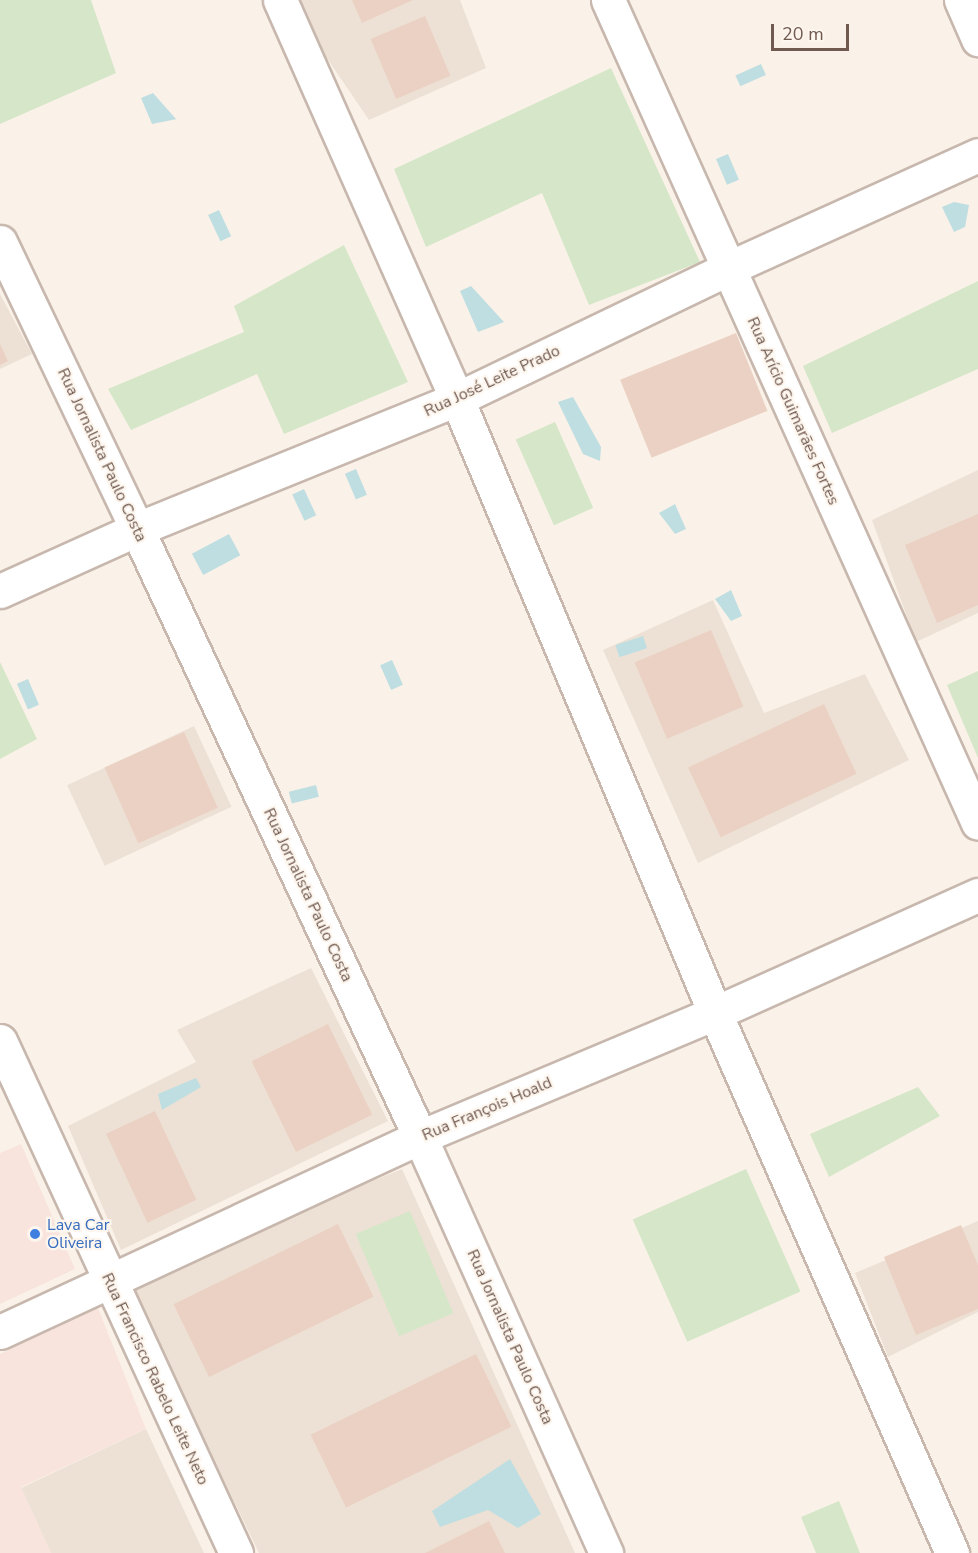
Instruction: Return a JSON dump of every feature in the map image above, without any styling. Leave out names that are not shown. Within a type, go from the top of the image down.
[{"type":"street","points":[[280,0],[457,399],[715,1013],[952,1553]]},
{"type":"street","name":"Rua Arício Guimarães Fortes","points":[[608,0],[978,823]]},
{"type":"street","points":[[961,0],[978,39]]},
{"type":"street","name":"Rua José Leite Prado","points":[[0,591],[137,529],[457,399],[729,268],[978,155]]},
{"type":"street","name":"Rua Jornalista Paulo Costa","points":[[0,242],[137,529],[420,1137],[606,1553]]},
{"type":"street","name":"Rua François Hoald","points":[[0,1332],[420,1137],[715,1013],[978,895]]},
{"type":"street","name":"Rua Francisco Rabelo Leite Neto","points":[[0,1041],[109,1282],[236,1553]]},
{"type":"shaded area","points":[[300,0],[460,0],[486,68],[369,120],[322,51]]},
{"type":"shaded area","points":[[0,294],[32,354],[0,369]]},
{"type":"shaded area","points":[[978,470],[978,613],[916,642],[872,520]]},
{"type":"shaded area","points":[[713,600],[764,713],[865,674],[909,760],[698,863],[603,650]]},
{"type":"shaded area","points":[[194,726],[232,807],[105,866],[67,785]]},
{"type":"shaded area","points":[[311,968],[388,1121],[121,1250],[68,1126],[196,1062],[177,1030]]},
{"type":"shaded area","points":[[21,1144],[75,1269],[0,1304],[0,1153]]},
{"type":"shaded area","points":[[402,1169],[575,1553],[259,1553],[128,1282]]},
{"type":"shaded area","points":[[978,1221],[978,1312],[888,1357],[855,1273]]},
{"type":"shaded area","points":[[98,1308],[146,1429],[21,1487],[51,1553],[0,1553],[0,1354]]},
{"type":"shaded area","points":[[146,1429],[204,1553],[51,1553],[21,1488]]},
{"type":"green space","points":[[0,0],[91,0],[116,73],[0,124]]},
{"type":"green space","points":[[611,68],[700,262],[589,305],[542,193],[426,247],[394,169]]},
{"type":"green space","points":[[344,245],[408,382],[284,434],[257,374],[131,430],[108,389],[244,332],[234,306]]},
{"type":"green space","points":[[978,281],[978,369],[832,433],[803,366]]},
{"type":"green space","points":[[555,422],[593,508],[554,525],[516,439]]},
{"type":"green space","points":[[0,662],[37,739],[0,759]]},
{"type":"green space","points":[[978,671],[978,758],[947,685]]},
{"type":"green space","points":[[918,1087],[940,1116],[829,1177],[810,1134]]},
{"type":"green space","points":[[746,1169],[801,1291],[687,1342],[633,1219]]},
{"type":"green space","points":[[410,1211],[453,1313],[399,1336],[356,1234]]},
{"type":"green space","points":[[839,1501],[860,1553],[816,1553],[801,1517]]},
{"type":"water","points":[[761,64],[766,75],[740,86],[735,75]]},
{"type":"water","points":[[153,93],[177,119],[152,124],[141,98]]},
{"type":"water","points":[[728,154],[739,180],[727,185],[716,159]]},
{"type":"water","points":[[954,202],[969,205],[965,227],[954,232],[942,207]]},
{"type":"water","points":[[219,210],[231,236],[220,241],[208,215]]},
{"type":"water","points":[[471,286],[504,322],[478,332],[460,291]]},
{"type":"water","points":[[573,397],[601,447],[600,461],[583,454],[558,402]]},
{"type":"water","points":[[356,469],[367,495],[356,499],[345,474]]},
{"type":"water","points":[[304,489],[316,515],[304,521],[292,494]]},
{"type":"water","points":[[675,504],[686,529],[675,534],[659,513]]},
{"type":"water","points":[[229,534],[240,555],[203,575],[192,554]]},
{"type":"water","points":[[731,590],[742,616],[731,621],[715,599]]},
{"type":"water","points":[[643,636],[647,648],[619,657],[615,645]]},
{"type":"water","points":[[392,660],[403,685],[391,690],[380,665]]},
{"type":"water","points":[[28,679],[39,705],[28,709],[17,684]]},
{"type":"water","points":[[316,785],[319,797],[292,803],[289,792]]},
{"type":"water","points":[[196,1078],[201,1087],[162,1110],[158,1094]]},
{"type":"water","points":[[510,1459],[541,1514],[518,1528],[488,1510],[440,1527],[432,1511]]},
{"type":"building","points":[[352,0],[413,0],[362,23]]},
{"type":"building","points":[[425,16],[450,76],[396,99],[371,39]]},
{"type":"building","points":[[736,333],[767,411],[652,458],[620,380]]},
{"type":"building","points":[[0,344],[8,361],[0,365]]},
{"type":"building","points":[[978,514],[978,605],[937,623],[905,545]]},
{"type":"building","points":[[711,630],[743,706],[667,739],[635,662]]},
{"type":"building","points":[[824,704],[857,774],[721,837],[688,767]]},
{"type":"building","points":[[184,732],[218,808],[138,843],[105,767]]},
{"type":"building","points":[[328,1024],[372,1115],[296,1152],[252,1061]]},
{"type":"building","points":[[155,1111],[196,1200],[147,1223],[106,1134]]},
{"type":"building","points":[[338,1224],[374,1297],[209,1377],[174,1304]]},
{"type":"building","points":[[961,1225],[978,1265],[978,1309],[916,1335],[884,1257]]},
{"type":"building","points":[[476,1354],[512,1427],[346,1507],[311,1435]]},
{"type":"building","points":[[489,1521],[505,1553],[425,1553]]},
{"type":"place","name":"Lava Car Oliveira","points":[[35,1234]]}]
